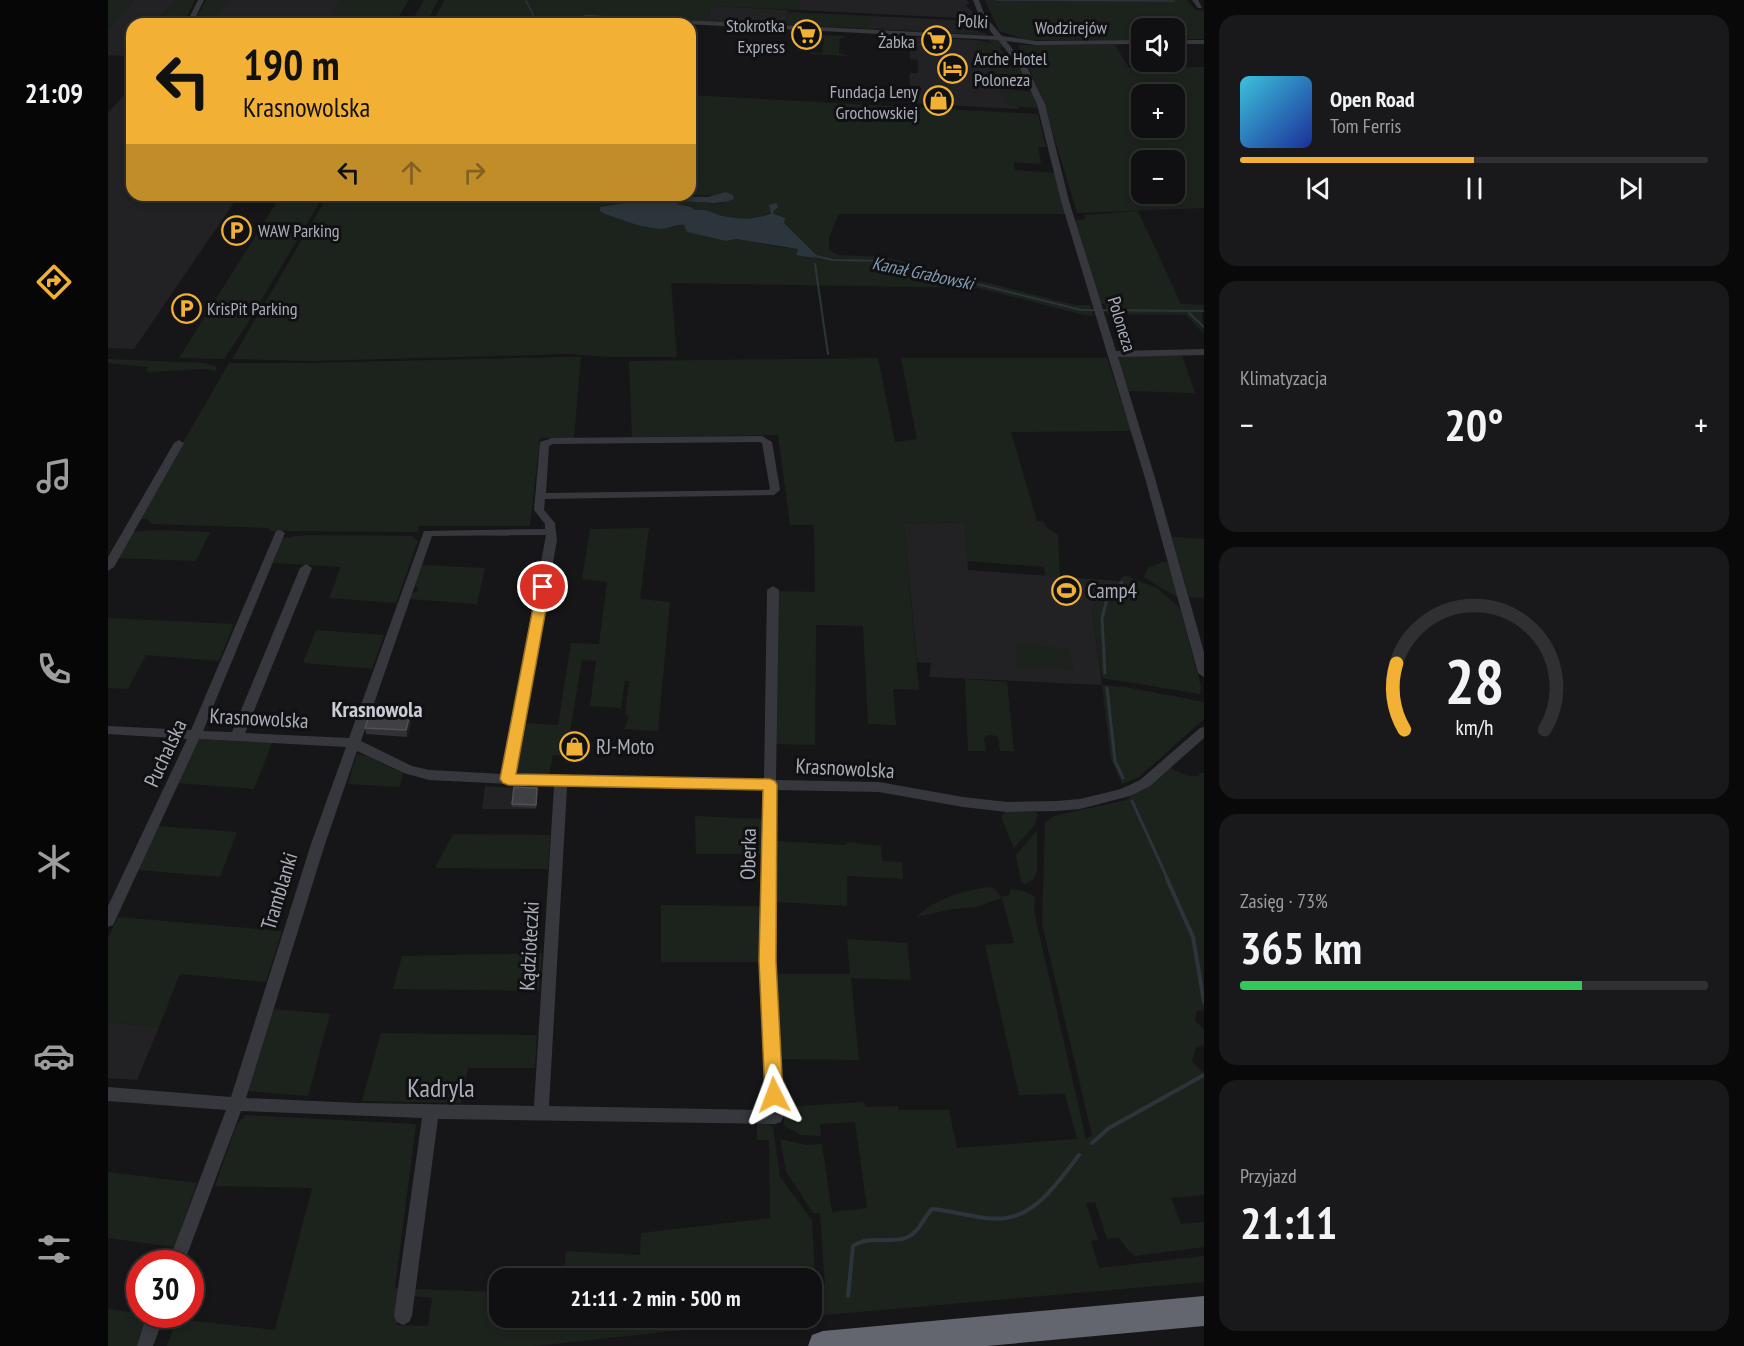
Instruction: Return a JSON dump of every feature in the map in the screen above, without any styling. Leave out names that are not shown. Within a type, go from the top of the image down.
[{"type":"highway","points":[[823,1346],[1204,1311]]},
{"type":"street","points":[[192,18],[201,0]]},
{"type":"street","name":"Poloneza","points":[[976,0],[982,16],[1023,66],[1038,97],[1065,201],[1150,478],[1204,673]]},
{"type":"street","points":[[1195,0],[1200,7]]},
{"type":"street","name":"Polki","points":[[585,17],[605,18]]},
{"type":"street","name":"Polki","points":[[696,23],[1000,38]]},
{"type":"street","name":"Wodzirejów","points":[[1000,38],[1031,43],[1131,42]]},
{"type":"street","points":[[1185,42],[1204,42]]},
{"type":"street","points":[[1112,355],[1204,352]]},
{"type":"street","points":[[508,779],[552,540],[550,523],[539,510],[540,496],[544,444],[552,441],[762,439],[767,442],[775,490],[770,493],[540,496]]},
{"type":"street","points":[[108,567],[179,443]]},
{"type":"street","name":"Puchalska","points":[[108,921],[195,734],[280,532]]},
{"type":"street","name":"Tramblanki","points":[[181,1250],[236,1105],[318,844],[428,533],[551,532]]},
{"type":"street","points":[[237,736],[306,568]]},
{"type":"street","name":"Oberka","points":[[773,590],[767,961],[775,1118]]},
{"type":"street","name":"Krasnowolska","points":[[108,730],[353,743],[419,773],[561,782],[874,787],[983,805],[1045,807],[1109,797],[1135,788],[1203,734]]},
{"type":"street","name":"Kądziołeczki","points":[[541,1112],[561,782]]},
{"type":"street","name":"Kadryla","points":[[108,1094],[236,1105],[360,1111],[541,1112],[775,1118]]},
{"type":"street","points":[[403,1316],[431,1111]]},
{"type":"street","points":[[145,1344],[151,1328]]},
{"type":"shaded area","points":[[108,0],[135,0],[108,28]]},
{"type":"shaded area","points":[[135,0],[176,0],[159,18],[126,18],[126,53],[123,56],[110,55],[108,58],[108,28]]},
{"type":"shaded area","points":[[176,0],[195,0],[186,18],[160,18]]},
{"type":"shaded area","points":[[206,0],[229,0],[212,18],[196,18]]},
{"type":"shaded area","points":[[229,0],[342,0],[329,18],[212,18]]},
{"type":"shaded area","points":[[342,0],[409,0],[398,18],[328,18]]},
{"type":"shaded area","points":[[424,0],[438,0],[429,18],[414,18]]},
{"type":"shaded area","points":[[445,0],[799,0],[798,10],[711,6],[707,19],[769,23],[765,25],[696,23],[696,18],[434,18]]},
{"type":"shaded area","points":[[799,0],[967,0],[969,4],[965,5],[980,19],[798,10]]},
{"type":"shaded area","points":[[985,0],[1187,0],[1195,10],[1204,11],[1204,39],[1185,39],[1185,18],[1131,18],[1131,40],[1027,40],[999,31]]},
{"type":"shaded area","points":[[711,6],[788,10],[788,12],[785,24],[707,20]]},
{"type":"shaded area","points":[[788,12],[871,16],[871,28],[985,33],[986,35],[775,24],[785,24]]},
{"type":"shaded area","points":[[871,16],[974,21],[979,33],[871,28]]},
{"type":"shaded area","points":[[820,35],[845,36],[845,38],[840,38],[839,53],[851,56],[810,54],[810,52],[822,53],[824,38],[819,37]]},
{"type":"shaded area","name":"Arche Hotel Poloneza","points":[[910,37],[975,40],[980,51],[987,54],[982,54],[991,61],[987,63],[1003,82],[996,82],[1009,106],[1018,106],[1019,109],[909,103],[910,73],[918,73],[918,60],[910,59]]},
{"type":"shaded area","points":[[989,39],[998,40],[1002,46],[1000,48],[1014,67],[1020,67],[1024,75],[993,75],[986,64],[991,61],[985,61],[981,54],[986,53],[980,52],[975,40],[993,43],[989,42]]},
{"type":"shaded area","points":[[1018,45],[1115,45],[1131,68],[1131,72],[1185,72],[1185,67],[1204,67],[1204,208],[1077,213],[1042,97]]},
{"type":"shaded area","points":[[999,88],[1033,92],[1038,108],[1009,106]]},
{"type":"shaded area","points":[[126,93],[126,201],[235,201],[134,349],[108,348],[108,113]]},
{"type":"shaded area","points":[[696,95],[1038,114],[1046,147],[1038,147],[1041,164],[1014,162],[1015,170],[1055,173],[1066,214],[839,214],[829,237],[829,250],[838,255],[885,257],[1075,305],[1090,305],[1094,316],[979,288],[671,283],[677,357],[611,357],[569,354],[313,361],[232,359],[324,201],[637,201],[600,207],[644,227],[660,229],[684,225],[688,232],[726,241],[736,239],[798,248],[796,255],[813,258],[816,256],[784,223],[783,217],[774,214],[773,212],[778,207],[770,209],[771,214],[741,218],[695,210],[677,204],[678,202],[725,203],[718,196],[696,195]]},
{"type":"shaded area","points":[[726,192],[733,195],[734,199],[720,203],[678,202],[677,204],[723,216],[753,218],[771,214],[769,205],[776,203],[778,207],[773,212],[774,214],[785,218],[784,223],[816,255],[813,258],[796,255],[798,249],[736,239],[726,241],[687,232],[684,225],[661,229],[647,227],[600,211],[600,207],[636,201],[696,201],[696,197],[708,197]]},
{"type":"shaded area","points":[[277,201],[320,201],[224,359],[179,358]]},
{"type":"shaded area","points":[[1138,211],[1181,304],[1204,305],[1202,316],[1204,334],[1186,315],[1107,314],[1105,304],[1100,304],[1075,221],[1085,219],[1085,215]]},
{"type":"shaded area","points":[[1122,356],[1182,356],[1195,393],[1128,391],[1118,360]]},
{"type":"shaded area","points":[[581,357],[574,438],[540,438],[530,526],[419,526],[418,532],[269,531],[269,528],[152,524],[147,519],[139,519],[229,363]]},
{"type":"shaded area","points":[[878,358],[895,442],[917,439],[901,358],[1107,358],[1131,431],[1011,432],[1037,521],[1043,521],[1047,528],[1058,535],[1060,577],[1045,576],[1044,567],[967,561],[965,522],[904,524],[919,690],[893,689],[896,725],[868,724],[863,626],[816,625],[815,745],[775,744],[776,591],[815,592],[814,525],[790,525],[778,435],[632,437],[629,361]]},
{"type":"shaded area","points":[[108,359],[205,363],[216,367],[216,371],[203,369],[150,372],[146,371],[148,367],[108,363]]},
{"type":"shaded area","points":[[965,522],[968,570],[1119,581],[1096,603],[1092,610],[1102,685],[929,677],[931,663],[917,662],[904,524]]},
{"type":"shaded area","points":[[649,528],[640,599],[670,602],[658,731],[624,729],[629,717],[625,714],[629,681],[625,681],[621,708],[590,706],[596,661],[582,660],[566,756],[553,755],[549,775],[520,774],[516,771],[524,723],[558,725],[571,643],[599,644],[607,582],[582,579],[590,529]]},
{"type":"shaded area","points":[[156,530],[210,532],[196,561],[117,558],[132,532]]},
{"type":"shaded area","points":[[305,535],[412,536],[418,541],[396,603],[329,598],[341,567],[273,563],[283,538]]},
{"type":"shaded area","points":[[1172,537],[1204,539],[1204,598],[1189,597]]},
{"type":"shaded area","points":[[1168,562],[1178,598],[1144,577],[1148,568]]},
{"type":"shaded area","points":[[422,565],[485,568],[477,604],[409,599],[418,588],[415,586]]},
{"type":"shaded area","points":[[1125,575],[1158,589],[1180,608],[1201,687],[1200,694],[1102,678],[1092,610],[1096,603]]},
{"type":"shaded area","points":[[108,618],[234,624],[219,661],[146,655],[128,689],[108,688]]},
{"type":"shaded area","points":[[316,630],[384,635],[372,669],[303,663]]},
{"type":"shaded area","points":[[1015,644],[1069,648],[1074,670],[1018,666]]},
{"type":"shaded area","points":[[965,679],[1007,682],[1014,751],[1000,751],[998,736],[988,735],[984,738],[986,751],[968,751]]},
{"type":"shaded area","points":[[1102,685],[1199,701],[1204,703],[1204,719],[1139,777],[1122,784],[1111,759]]},
{"type":"shaded area","points":[[197,739],[272,743],[254,789],[178,783]]},
{"type":"shaded area","points":[[357,754],[403,773],[400,787],[348,784]]},
{"type":"shaded area","points":[[1170,768],[1188,776],[1199,776],[1198,773],[1204,773],[1204,1010],[1197,1011],[1195,1021],[1204,1029],[1204,1045],[1196,1048],[1192,1061],[1204,1073],[1204,1195],[1171,1198],[1181,1224],[1204,1222],[1204,1247],[1135,1256],[1119,1238],[1107,1239],[1095,1202],[1086,1203],[1098,1240],[1091,1241],[1099,1268],[1204,1256],[1204,1282],[822,1315],[822,1286],[825,1285],[820,1213],[813,1213],[786,1171],[780,1139],[806,1145],[822,1144],[832,1212],[867,1208],[855,1122],[820,1124],[821,1136],[800,1135],[784,1125],[783,1107],[864,1102],[865,1107],[898,1106],[898,1110],[949,1110],[957,1148],[1077,1139],[1065,1094],[1019,1095],[985,945],[1014,943],[1002,898],[976,907],[947,910],[917,917],[924,910],[951,896],[991,887],[1001,897],[1009,895],[1011,889],[1024,891],[1035,897],[1034,911],[1086,1139],[1092,1135],[1042,924],[1045,823],[1054,816],[1126,800]]},
{"type":"shaded area","points":[[485,786],[538,789],[536,809],[482,809]]},
{"type":"shaded area","points":[[1006,811],[1036,812],[1038,815],[1034,826],[1014,848],[1001,817]]},
{"type":"shaded area","points":[[695,816],[765,819],[764,854],[696,854]]},
{"type":"shaded area","points":[[158,826],[237,832],[220,877],[138,870]]},
{"type":"shaded area","points":[[1037,830],[1037,871],[1034,879],[1025,884],[1021,882],[1016,855]]},
{"type":"shaded area","points":[[453,834],[550,835],[548,869],[435,868]]},
{"type":"shaded area","points":[[775,841],[846,845],[847,842],[881,846],[882,861],[902,862],[903,879],[847,876],[847,906],[775,902]]},
{"type":"shaded area","points":[[661,905],[762,906],[759,940],[762,962],[661,962]]},
{"type":"shaded area","points":[[118,917],[282,931],[266,982],[180,974],[159,1027],[108,1022],[108,938]]},
{"type":"shaded area","points":[[847,939],[907,943],[911,980],[851,978],[859,1060],[780,1059],[775,974],[850,974]]},
{"type":"shaded area","points":[[542,953],[539,991],[393,989],[402,956]]},
{"type":"shaded area","points":[[274,1009],[330,1014],[308,1096],[247,1091]]},
{"type":"shaded area","points":[[108,1022],[159,1027],[137,1080],[108,1078]]},
{"type":"shaded area","points":[[381,1033],[537,1035],[535,1068],[468,1068],[461,1103],[362,1101]]},
{"type":"shaded area","points":[[246,1115],[416,1124],[395,1288],[403,1289],[397,1325],[428,1326],[432,1298],[413,1296],[414,1289],[489,1292],[489,1328],[703,1328],[534,1346],[167,1346],[173,1329],[165,1328],[204,1328],[204,1322],[275,1330],[312,1188],[215,1186],[237,1124]]},
{"type":"shaded area","points":[[765,1123],[773,1127],[780,1177],[812,1220],[815,1268],[564,1268],[566,1251],[640,1255],[641,1233],[770,1218],[769,1140],[757,1140],[757,1124]]},
{"type":"shaded area","points":[[108,1172],[197,1183],[174,1247],[108,1238]]},
{"type":"shaded area","points":[[108,1309],[126,1311],[126,1328],[143,1328],[137,1346],[108,1346]]},
{"type":"building","points":[[370,713],[410,715],[406,730],[365,728]]},
{"type":"building","points":[[514,787],[537,788],[536,805],[512,804]]},
{"type":"waterway","points":[[997,0],[1174,1]]},
{"type":"waterway","name":"Kanał Grabowski","points":[[526,1],[533,14],[532,18]]},
{"type":"waterway","name":"Kanał Grabowski","points":[[811,255],[833,260],[885,261],[1081,310],[1204,311]]},
{"type":"waterway","points":[[815,264],[828,354]]},
{"type":"waterway","name":"Kanał Grabowski","points":[[1189,313],[1204,327]]},
{"type":"waterway","points":[[1105,673],[1102,618],[1107,599],[1122,582]]},
{"type":"waterway","points":[[1107,688],[1115,761],[1123,778]]},
{"type":"waterway","points":[[1132,801],[1168,880]]},
{"type":"waterway","points":[[1167,879],[1193,937],[1204,1002]]},
{"type":"waterway","points":[[1092,1143],[1109,1128],[1204,1075]]},
{"type":"waterway","points":[[848,1296],[853,1246],[860,1242],[908,1237],[916,1231],[932,1209],[997,1219],[1018,1215],[1048,1194],[1079,1155]]},
{"type":"place","name":"Stokrotka Express","points":[[806,35]]},
{"type":"place","name":"Żabka","points":[[936,41]]},
{"type":"place","name":"Arche Hotel Poloneza","points":[[953,68]]},
{"type":"place","name":"Fundacja Leny Grochowskiej","points":[[939,101]]},
{"type":"place","name":"WAW Parking","points":[[237,230]]},
{"type":"place","name":"KrisPit Parking","points":[[186,308]]},
{"type":"place","name":"Camp4","points":[[1066,590]]},
{"type":"place","name":"RJ-Moto","points":[[575,746]]},
{"type":"district","name":"Krasnowola","points":[[377,709]]},
{"type":"route","points":[[543,587],[508,779],[770,785],[767,961],[774,1095]]}]
